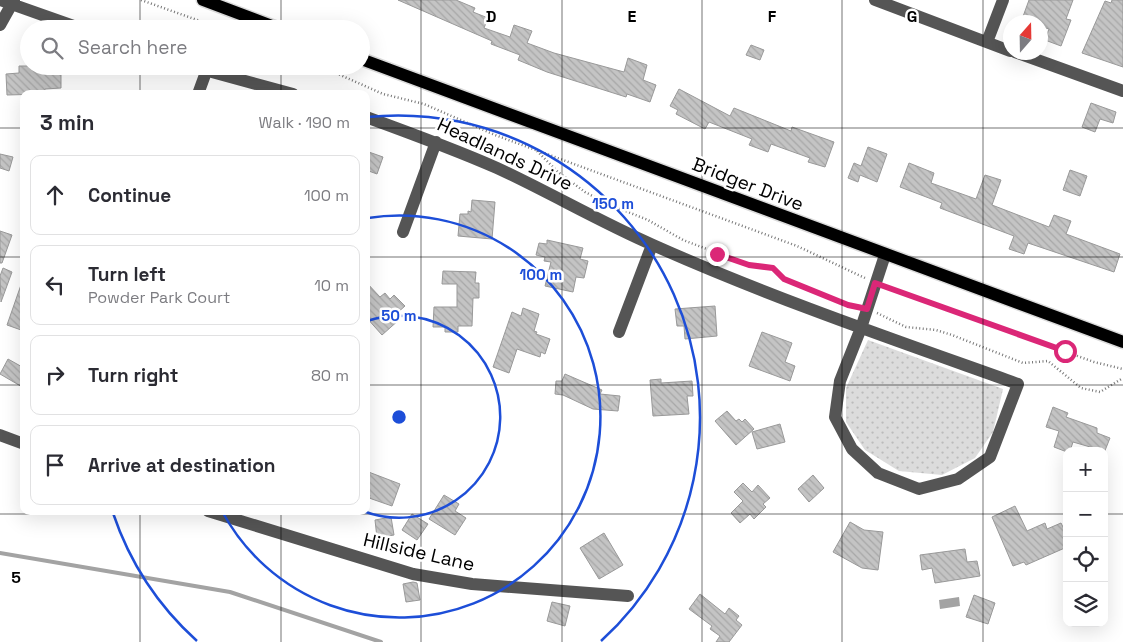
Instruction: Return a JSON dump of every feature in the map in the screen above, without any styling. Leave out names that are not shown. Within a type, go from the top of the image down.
[{"type":"main road","points":[[203,0],[256,20]]},
{"type":"main road","name":"Bridger Drive","points":[[370,62],[1123,342]]},
{"type":"street","points":[[0,0],[14,2],[59,20]]},
{"type":"street","points":[[875,0],[1003,48]]},
{"type":"street","points":[[987,42],[1004,0]]},
{"type":"street","points":[[0,25],[14,2]]},
{"type":"street","points":[[1037,60],[1123,91]]},
{"type":"street","points":[[199,90],[205,75]]},
{"type":"street","points":[[218,75],[277,90]]},
{"type":"street","name":"Headlands Drive","points":[[370,118],[436,142],[497,169],[652,245],[861,328],[1018,384],[990,457],[958,479],[919,489],[878,473],[852,449],[835,417],[840,381],[861,328]]},
{"type":"street","points":[[403,232],[436,142]]},
{"type":"street","points":[[619,332],[652,245]]},
{"type":"street","points":[[861,328],[885,255]]},
{"type":"street","points":[[0,435],[20,442]]},
{"type":"street","name":"Hillside Lane","points":[[220,515],[291,539],[413,574],[472,584],[628,596]]},
{"type":"path","points":[[141,0],[197,20]]},
{"type":"path","points":[[340,75],[382,94],[424,104],[536,150],[797,246],[875,283],[1094,362],[1123,369]]},
{"type":"path","points":[[536,150],[558,172],[585,192],[648,220],[683,240],[749,265],[773,268],[784,279],[848,305],[867,309],[906,327],[936,330],[952,335],[1023,363],[1048,361],[1081,388],[1100,392],[1123,378]]},
{"type":"shaded area","points":[[868,340],[1003,389],[993,432],[975,458],[942,475],[899,471],[865,450],[846,422],[846,388]]},
{"type":"shaded area","points":[[959,597],[960,606],[940,609],[939,600]]},
{"type":"building","points":[[398,0],[456,0],[475,8],[473,12],[488,18],[484,28],[510,37],[514,25],[532,31],[527,43],[554,53],[624,72],[628,58],[647,65],[643,80],[656,85],[650,102],[627,94],[626,97],[547,72],[518,60],[520,55],[491,44],[492,41]]},
{"type":"building","points":[[1029,0],[1073,0],[1066,19],[1071,20],[1061,46],[1048,41],[1048,15],[1024,15]]},
{"type":"building","points":[[1112,0],[1123,0],[1123,67],[1082,53],[1105,1],[1111,3]]},
{"type":"building","points":[[751,45],[764,50],[760,60],[746,55]]},
{"type":"building","points":[[20,66],[20,75],[61,75],[61,88],[20,90],[20,95],[7,95],[6,74],[19,73]]},
{"type":"building","points":[[679,89],[730,116],[734,108],[791,131],[792,127],[834,142],[825,167],[808,162],[810,158],[771,144],[768,152],[749,145],[752,139],[709,122],[705,129],[676,114],[678,110],[670,106]]},
{"type":"building","points":[[1091,103],[1116,112],[1113,123],[1100,119],[1095,132],[1082,127]]},
{"type":"building","points":[[868,147],[887,154],[877,182],[860,175],[858,182],[848,178],[854,163],[861,166]]},
{"type":"building","points":[[370,152],[383,157],[377,174],[370,171]]},
{"type":"building","points":[[0,154],[13,157],[9,171],[0,168]]},
{"type":"building","points":[[909,163],[934,173],[931,183],[976,199],[985,175],[1001,180],[992,205],[1049,227],[1054,215],[1071,221],[1066,234],[1120,254],[1114,272],[1028,243],[1024,254],[1009,249],[1014,236],[940,208],[942,203],[900,187]]},
{"type":"building","points":[[1070,170],[1087,176],[1080,196],[1063,190]]},
{"type":"building","points":[[472,200],[495,202],[492,239],[458,236],[460,214],[468,214],[468,211],[471,212]]},
{"type":"building","points":[[0,231],[12,235],[2,263],[0,263]]},
{"type":"building","points":[[547,240],[583,248],[580,259],[588,261],[584,278],[576,277],[573,292],[545,286],[551,262],[544,261],[545,257],[536,255],[539,243],[547,244]]},
{"type":"building","points":[[3,268],[12,272],[1,302],[0,276]]},
{"type":"building","points":[[443,271],[476,272],[475,283],[479,283],[479,298],[473,298],[472,326],[458,326],[458,332],[445,332],[445,327],[433,327],[434,307],[457,307],[457,284],[442,284]]},
{"type":"building","points":[[370,286],[380,297],[385,293],[390,299],[394,295],[405,306],[396,314],[400,319],[382,335],[370,322]]},
{"type":"building","points":[[20,288],[20,330],[7,325]]},
{"type":"building","points":[[715,306],[717,336],[685,339],[684,326],[677,326],[675,309]]},
{"type":"building","points":[[523,308],[539,314],[534,331],[537,332],[536,334],[550,339],[545,354],[541,352],[540,357],[517,349],[509,373],[493,367],[512,312],[521,316]]},
{"type":"building","points":[[762,332],[792,343],[785,362],[795,366],[790,381],[749,366]]},
{"type":"building","points":[[8,359],[20,366],[20,386],[0,374]]},
{"type":"building","points":[[565,374],[602,390],[600,394],[620,396],[618,411],[593,409],[563,395],[555,394],[556,381],[562,381]]},
{"type":"building","points":[[661,379],[661,383],[692,381],[693,396],[687,396],[689,414],[653,416],[650,380]]},
{"type":"building","points":[[1053,407],[1068,413],[1066,417],[1097,428],[1097,433],[1110,438],[1106,447],[1090,447],[1073,442],[1071,447],[1063,447],[1063,450],[1054,447],[1059,431],[1046,427]]},
{"type":"building","points":[[727,411],[736,421],[739,419],[742,422],[745,419],[754,429],[736,445],[715,421]]},
{"type":"building","points":[[780,424],[785,442],[757,449],[752,432]]},
{"type":"building","points":[[370,473],[400,484],[392,506],[370,498]]},
{"type":"building","points":[[813,475],[824,488],[809,502],[798,489]]},
{"type":"building","points":[[743,483],[752,492],[758,485],[770,498],[763,504],[766,507],[754,519],[750,514],[740,523],[731,513],[743,501],[734,492]]},
{"type":"building","points":[[444,495],[459,504],[455,511],[466,518],[455,535],[429,519]]},
{"type":"building","points":[[1015,506],[1027,531],[1045,523],[1047,529],[1061,523],[1063,527],[1063,549],[1026,565],[1024,562],[1013,566],[992,517]]},
{"type":"building","points":[[412,514],[428,524],[417,540],[402,530]]},
{"type":"building","points":[[391,517],[394,535],[377,538],[375,520]]},
{"type":"building","points":[[850,522],[864,530],[883,532],[878,570],[862,568],[833,552]]},
{"type":"building","points":[[604,533],[623,565],[599,579],[580,548]]},
{"type":"building","points":[[965,549],[967,562],[977,561],[980,576],[935,583],[932,568],[922,570],[920,555]]},
{"type":"building","points":[[417,583],[420,600],[406,602],[403,584]]},
{"type":"building","points":[[700,594],[725,614],[729,608],[739,616],[736,620],[742,625],[729,642],[716,642],[720,636],[710,629],[712,626],[689,609]]},
{"type":"building","points":[[974,595],[995,603],[988,624],[966,617]]},
{"type":"building","points":[[552,602],[570,606],[565,626],[547,621]]},
{"type":"waterway","points":[[0,553],[230,592],[381,642]]},
{"type":"route","points":[[717,254],[749,265],[773,268],[784,279],[831,299],[867,309],[875,283],[922,298],[1065,351]]}]
